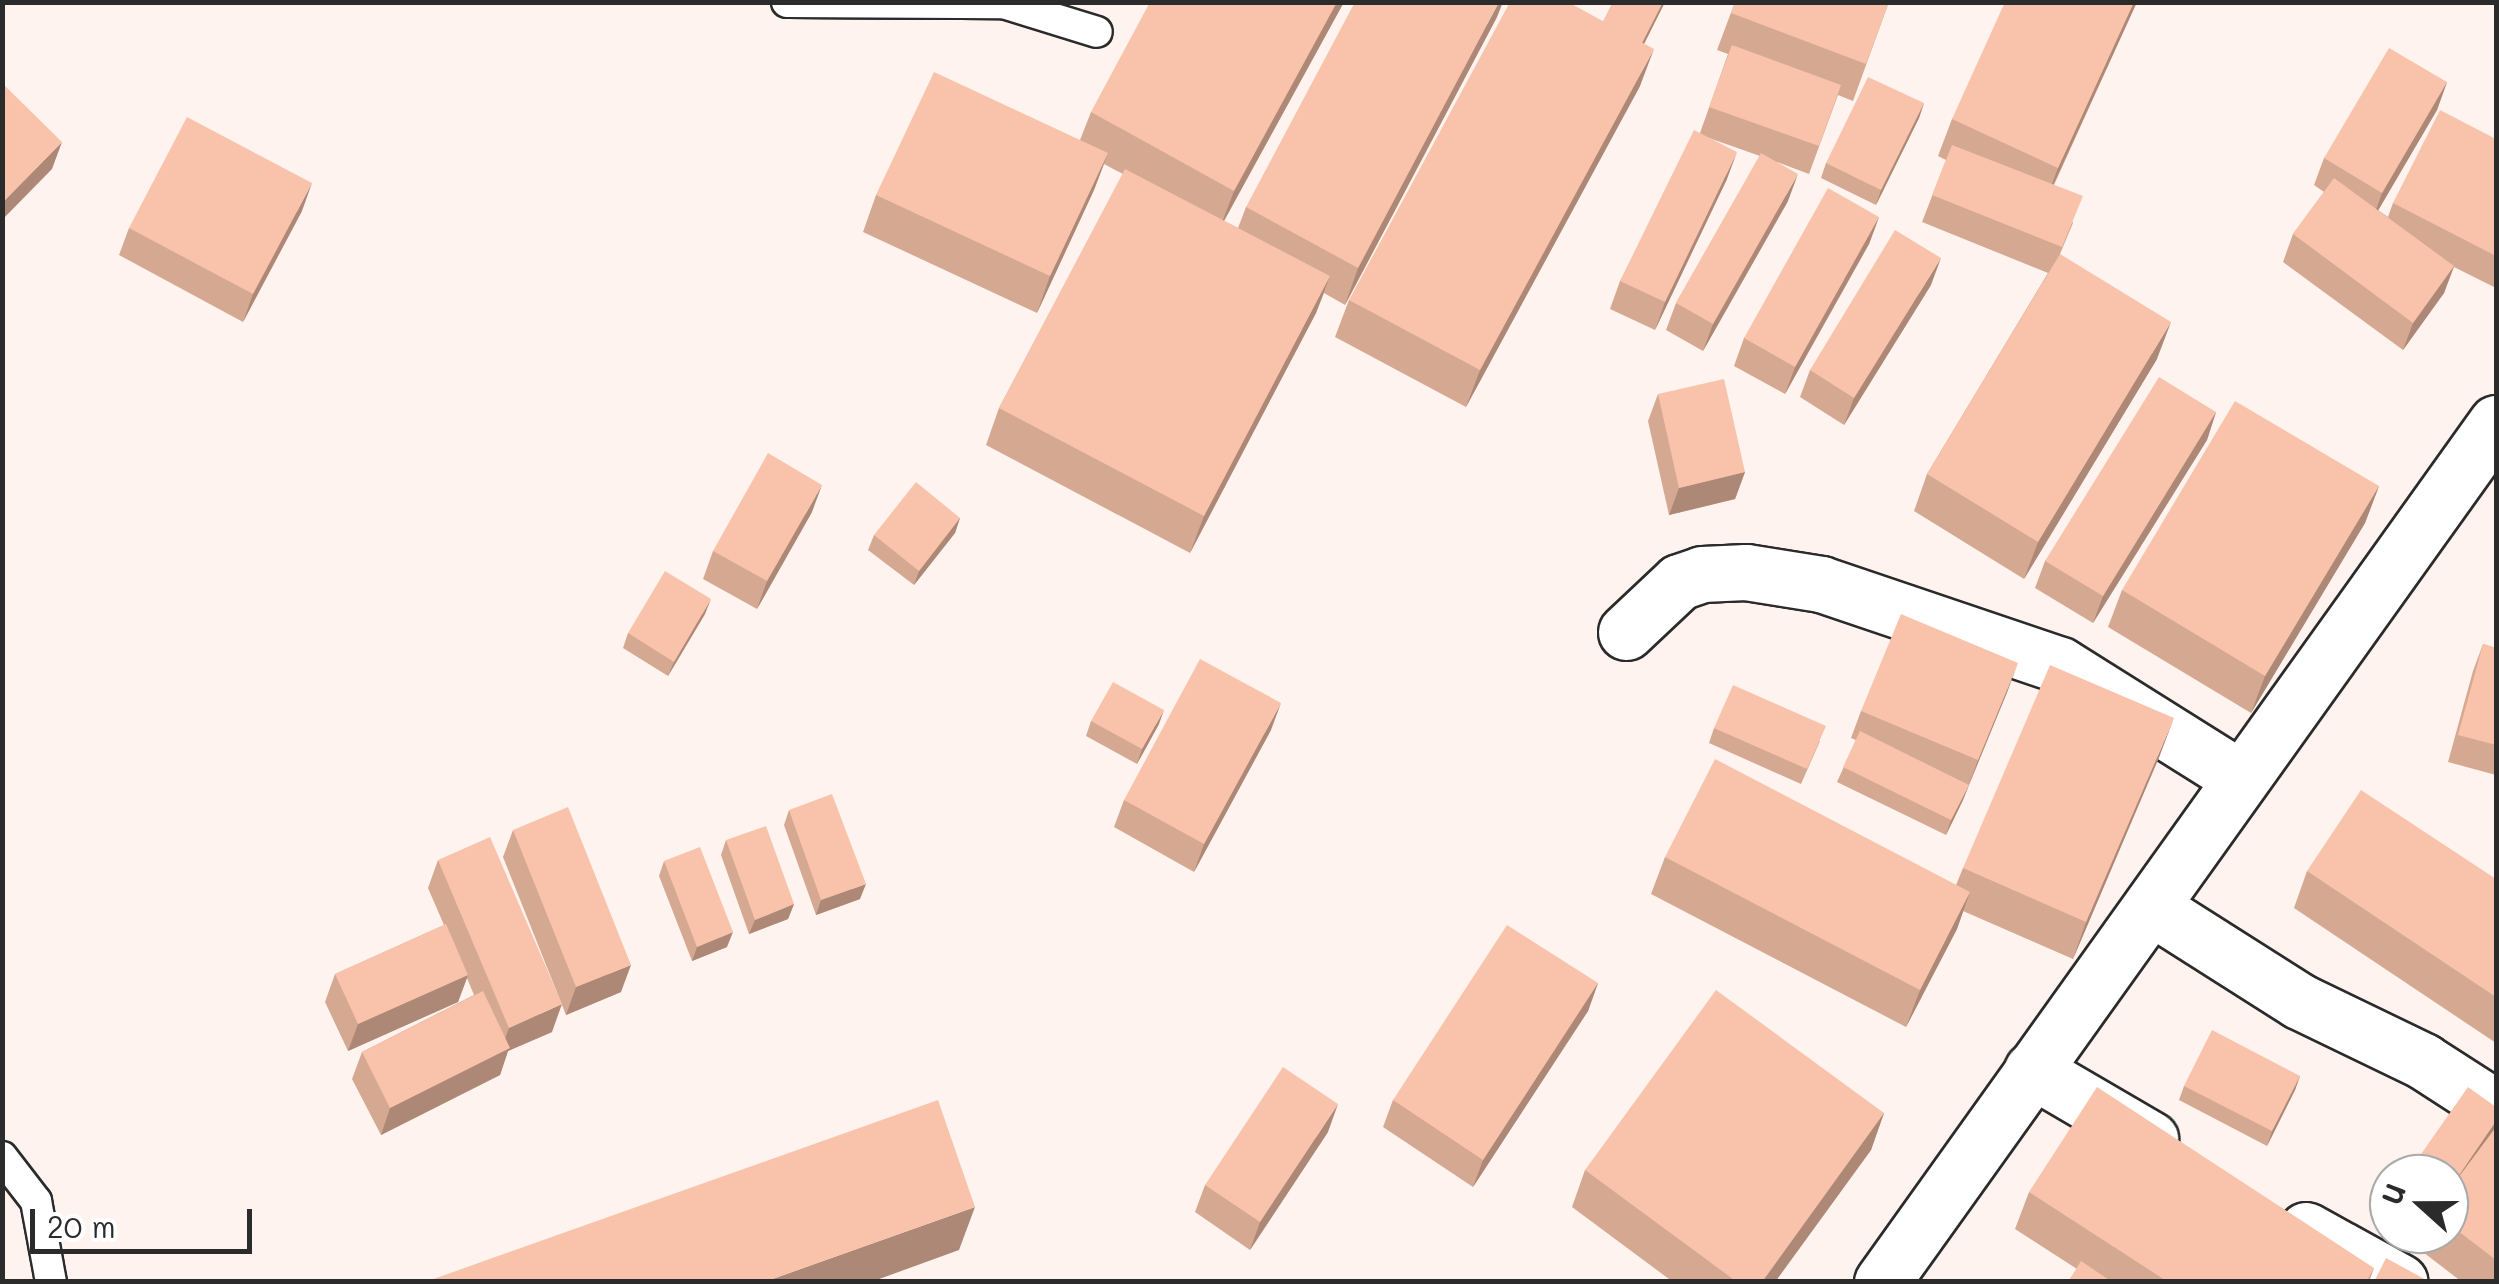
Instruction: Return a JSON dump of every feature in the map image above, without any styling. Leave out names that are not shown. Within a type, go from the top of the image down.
[{"type":"street","points":[[1882,1282],[2496,423]]},
{"type":"street","points":[[1626,632],[1679,582],[1702,574],[1746,572],[1821,584],[2060,665],[2240,778]]},
{"type":"street","points":[[2151,907],[2299,1001],[2423,1060],[2496,1108]]},
{"type":"street","points":[[2032,1070],[2198,1167]]},
{"type":"street","points":[[2264,1206],[2400,1282]]},
{"type":"lane","points":[[788,2],[1003,3],[1097,32]]},
{"type":"lane","points":[[2,1157],[36,1201],[51,1282]]},
{"type":"building","points":[[1150,2],[1337,2],[1234,191],[1091,112]]},
{"type":"building","points":[[1355,2],[1499,2],[1358,268],[1246,207]]},
{"type":"building","points":[[1510,2],[1568,2],[1654,49],[1480,370],[1349,300]]},
{"type":"building","points":[[1613,2],[1663,2],[1642,43],[1603,22]]},
{"type":"building","points":[[1735,2],[1889,2],[1866,64],[1731,13]]},
{"type":"building","points":[[2005,2],[2134,2],[2058,168],[1952,119]]},
{"type":"building","points":[[1732,45],[1841,85],[1819,146],[1709,107]]},
{"type":"building","points":[[2389,48],[2447,82],[2382,193],[2324,158]]},
{"type":"building","points":[[934,72],[1108,153],[1050,276],[876,195]]},
{"type":"building","points":[[1868,77],[1924,103],[1881,190],[1826,163]]},
{"type":"building","points":[[2,83],[62,142],[2,203]]},
{"type":"building","points":[[2440,110],[2496,139],[2496,256],[2393,203]]},
{"type":"building","points":[[187,117],[312,183],[253,294],[129,228]]},
{"type":"building","points":[[1694,130],[1737,152],[1665,302],[1620,281]]},
{"type":"building","points":[[1952,145],[2083,196],[2062,247],[1932,195]]},
{"type":"building","points":[[1761,153],[1798,174],[1713,324],[1676,303]]},
{"type":"building","points":[[1125,169],[1330,276],[1204,516],[999,408]]},
{"type":"building","points":[[2334,178],[2454,266],[2413,323],[2293,234]]},
{"type":"building","points":[[1828,188],[1879,217],[1795,367],[1744,338]]},
{"type":"building","points":[[1895,230],[1941,258],[1854,398],[1810,370]]},
{"type":"building","points":[[2060,254],[2171,322],[2038,542],[1927,474]]},
{"type":"building","points":[[2159,377],[2216,412],[2103,596],[2045,561]]},
{"type":"building","points":[[1724,379],[1745,472],[1679,488],[1658,394]]},
{"type":"building","points":[[2235,401],[2379,486],[2265,676],[2122,590]]},
{"type":"building","points":[[768,453],[822,485],[767,581],[713,551]]},
{"type":"building","points":[[916,482],[960,518],[919,571],[874,535]]},
{"type":"building","points":[[665,571],[711,599],[674,662],[628,633]]},
{"type":"building","points":[[1901,614],[2018,663],[1978,760],[1861,711]]},
{"type":"building","points":[[2483,644],[2496,648],[2496,745],[2458,735]]},
{"type":"building","points":[[1200,659],[1281,703],[1204,844],[1124,800]]},
{"type":"building","points":[[2050,665],[2174,718],[2086,922],[1963,868]]},
{"type":"building","points":[[1113,682],[1164,710],[1142,749],[1091,721]]},
{"type":"building","points":[[1733,685],[1826,726],[1807,769],[1714,728]]},
{"type":"building","points":[[1860,731],[1969,785],[1951,820],[1843,767]]},
{"type":"building","points":[[1715,759],[1970,892],[1920,990],[1665,857]]},
{"type":"building","points":[[2361,790],[2496,879],[2496,997],[2307,871]]},
{"type":"building","points":[[832,794],[866,884],[821,900],[789,810]]},
{"type":"building","points":[[568,807],[631,965],[576,987],[513,830]]},
{"type":"building","points":[[766,826],[794,904],[755,920],[726,840]]},
{"type":"building","points":[[490,837],[562,1004],[509,1028],[438,860]]},
{"type":"building","points":[[700,847],[733,932],[697,947],[664,861]]},
{"type":"building","points":[[446,924],[468,975],[358,1024],[335,974]]},
{"type":"building","points":[[1507,925],[1598,983],[1483,1160],[1393,1100]]},
{"type":"building","points":[[1716,990],[1884,1113],[1762,1282],[1737,1282],[1585,1170]]},
{"type":"building","points":[[483,991],[510,1048],[390,1108],[362,1052]]},
{"type":"building","points":[[2212,1030],[2300,1076],[2272,1131],[2184,1086]]},
{"type":"building","points":[[1283,1067],[1338,1104],[1260,1222],[1205,1185]]},
{"type":"building","points":[[2097,1087],[2374,1268],[2366,1282],[2168,1282],[2029,1192]]},
{"type":"building","points":[[2468,1087],[2496,1107],[2496,1121],[2469,1161],[2469,1154],[2421,1154]]},
{"type":"building","points":[[938,1100],[975,1207],[764,1282],[425,1282]]},
{"type":"building","points":[[2496,1127],[2496,1260],[2469,1239],[2469,1163]]},
{"type":"building","points":[[2386,1258],[2430,1282],[2374,1282]]},
{"type":"building","points":[[2081,1261],[2112,1282],[2068,1282]]}]
